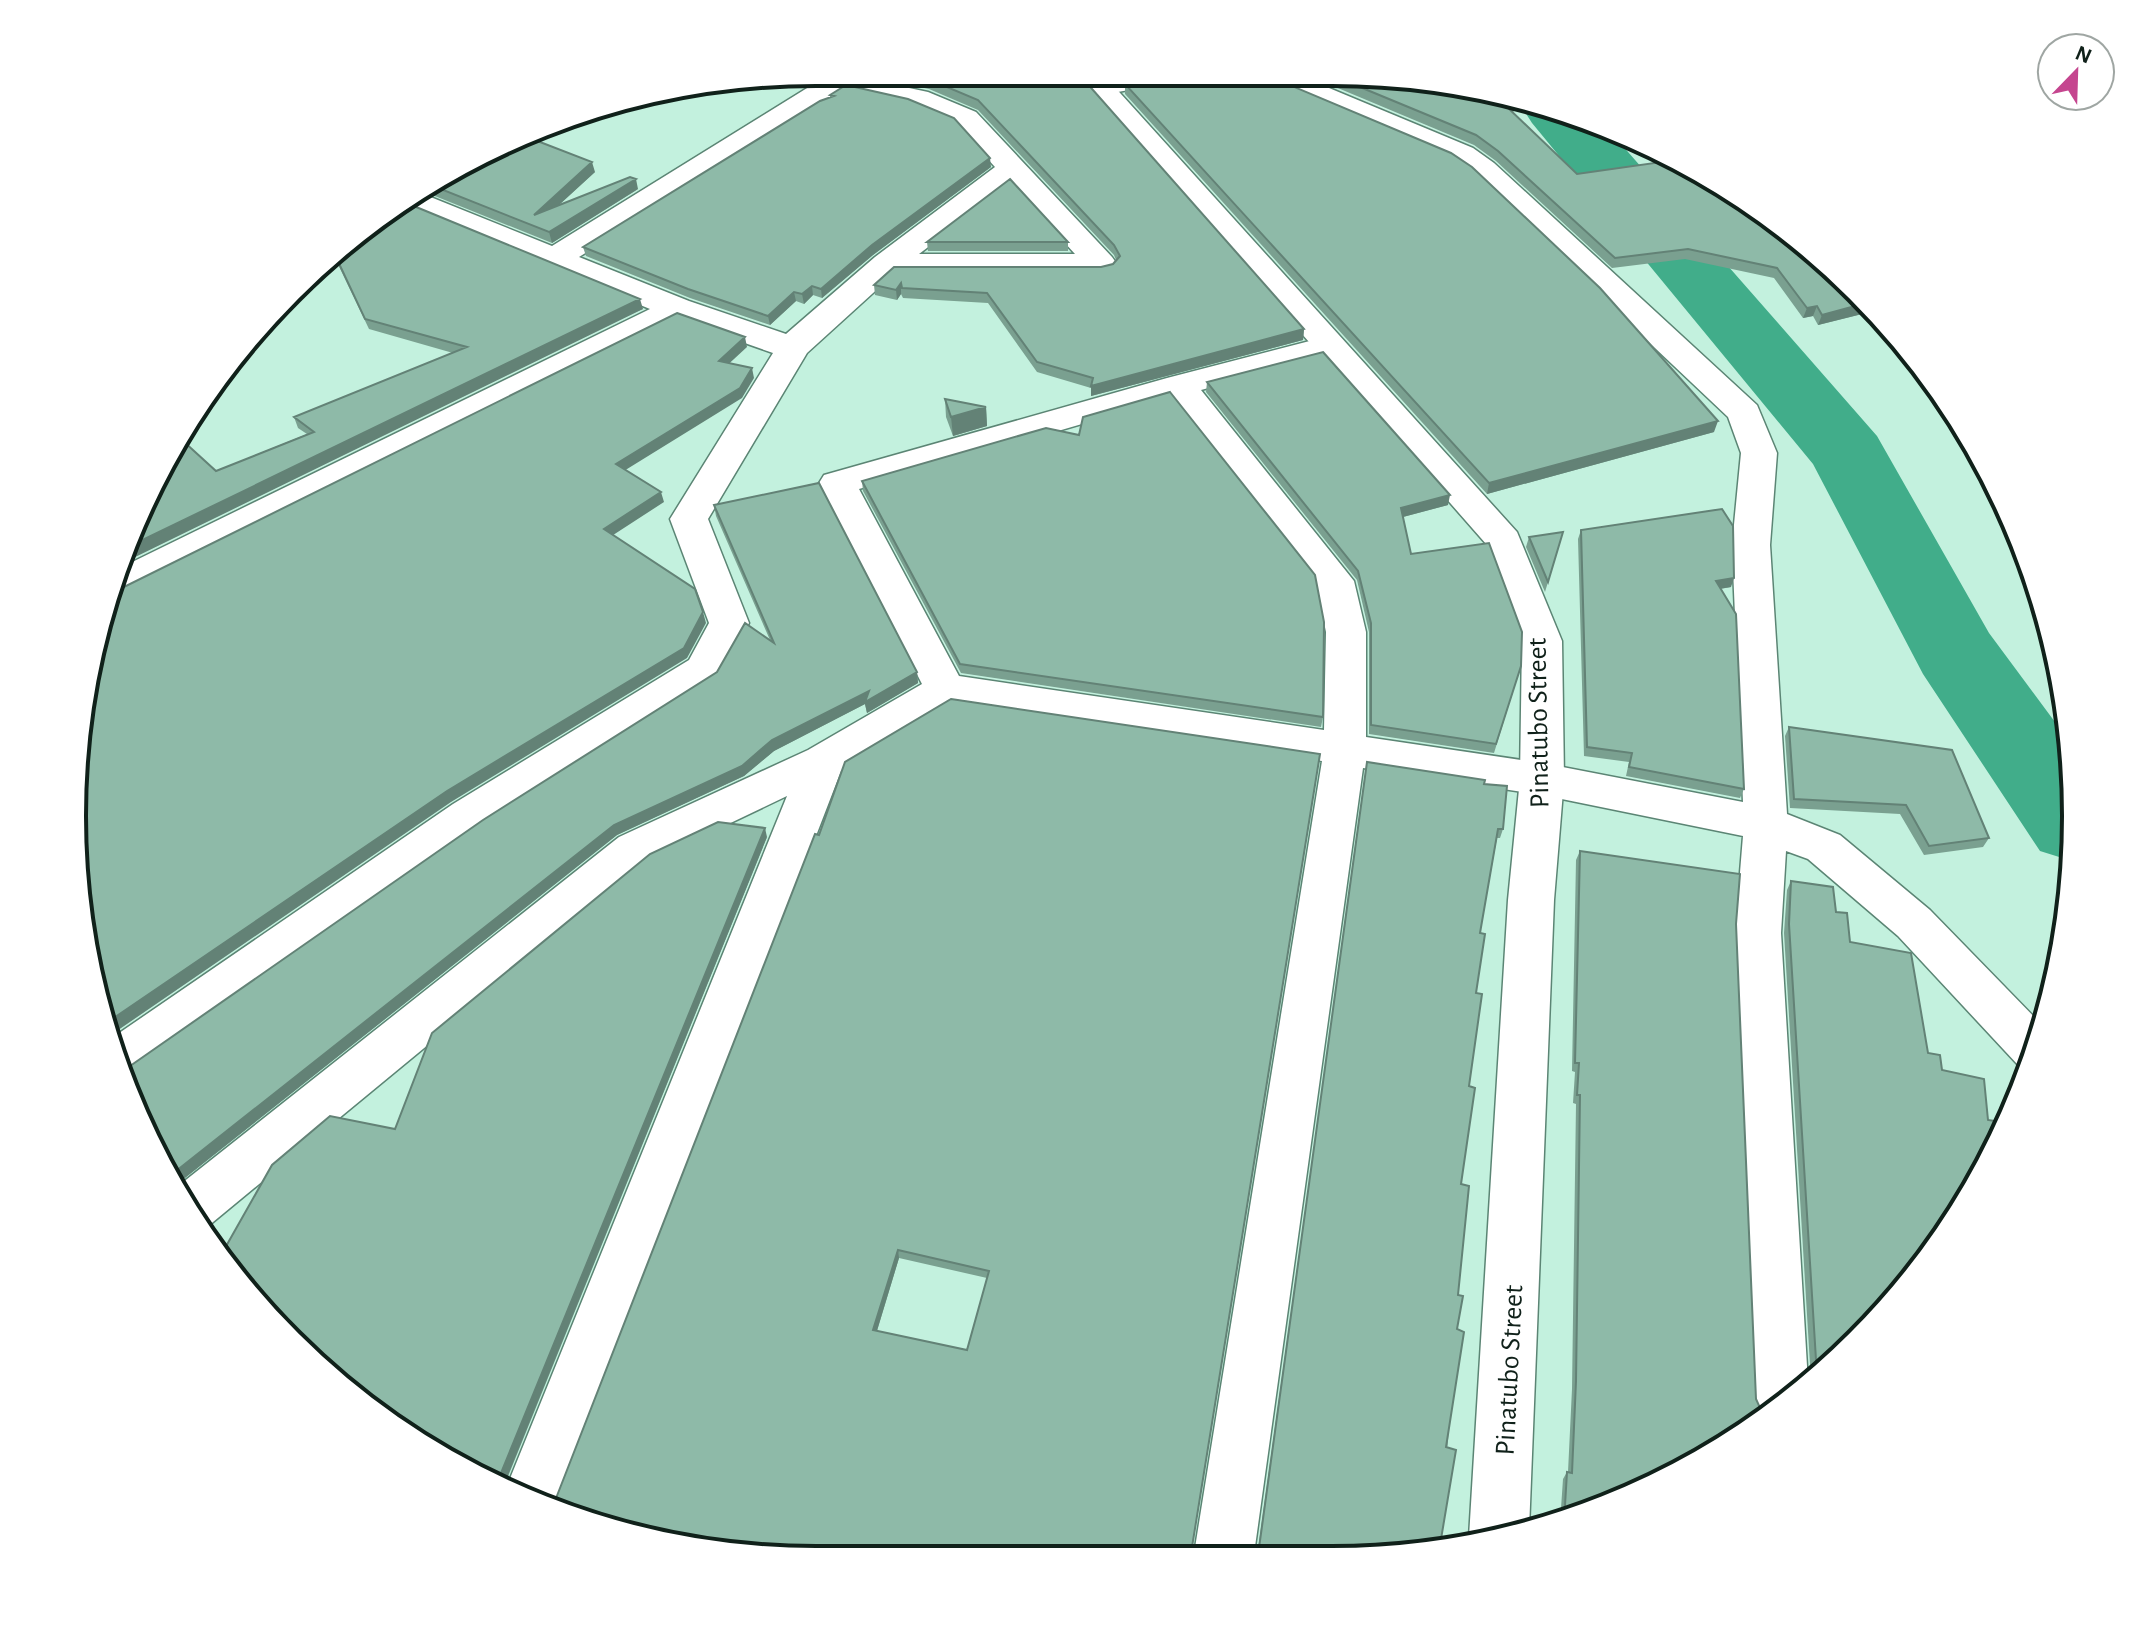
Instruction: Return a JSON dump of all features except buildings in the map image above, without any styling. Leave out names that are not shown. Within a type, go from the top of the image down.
[{"type":"street","points":[[553,259],[834,86]]},
{"type":"street","points":[[862,86],[918,98],[966,118],[1101,264],[886,264]]},
{"type":"street","name":"Pinatubo Street","points":[[1100,86],[1504,541],[1542,641],[1542,779],[1531,900],[1500,1526]]},
{"type":"street","points":[[1299,86],[1462,154],[1483,169],[1744,413],[1759,453],[1751,545],[1766,824],[1758,933],[1780,1392]]},
{"type":"street","points":[[127,1055],[469,816],[704,670],[729,623],[689,519],[793,348],[886,264],[1012,169]]},
{"type":"street","points":[[419,203],[677,308],[793,348]]},
{"type":"street","points":[[125,581],[677,308]]},
{"type":"street","points":[[945,689],[837,483],[1179,385],[1329,346]]},
{"type":"street","points":[[1179,385],[1335,581],[1346,632],[1345,748],[1225,1546]]},
{"type":"street","points":[[197,1203],[635,849],[823,761],[945,689],[1542,779],[1766,824],[1824,847],[1914,923],[2026,1041]]},
{"type":"street","points":[[535,1489],[823,761]]},
{"type":"waterway","points":[[1569,126],[1848,454],[1955,652],[2062,805]]}]
